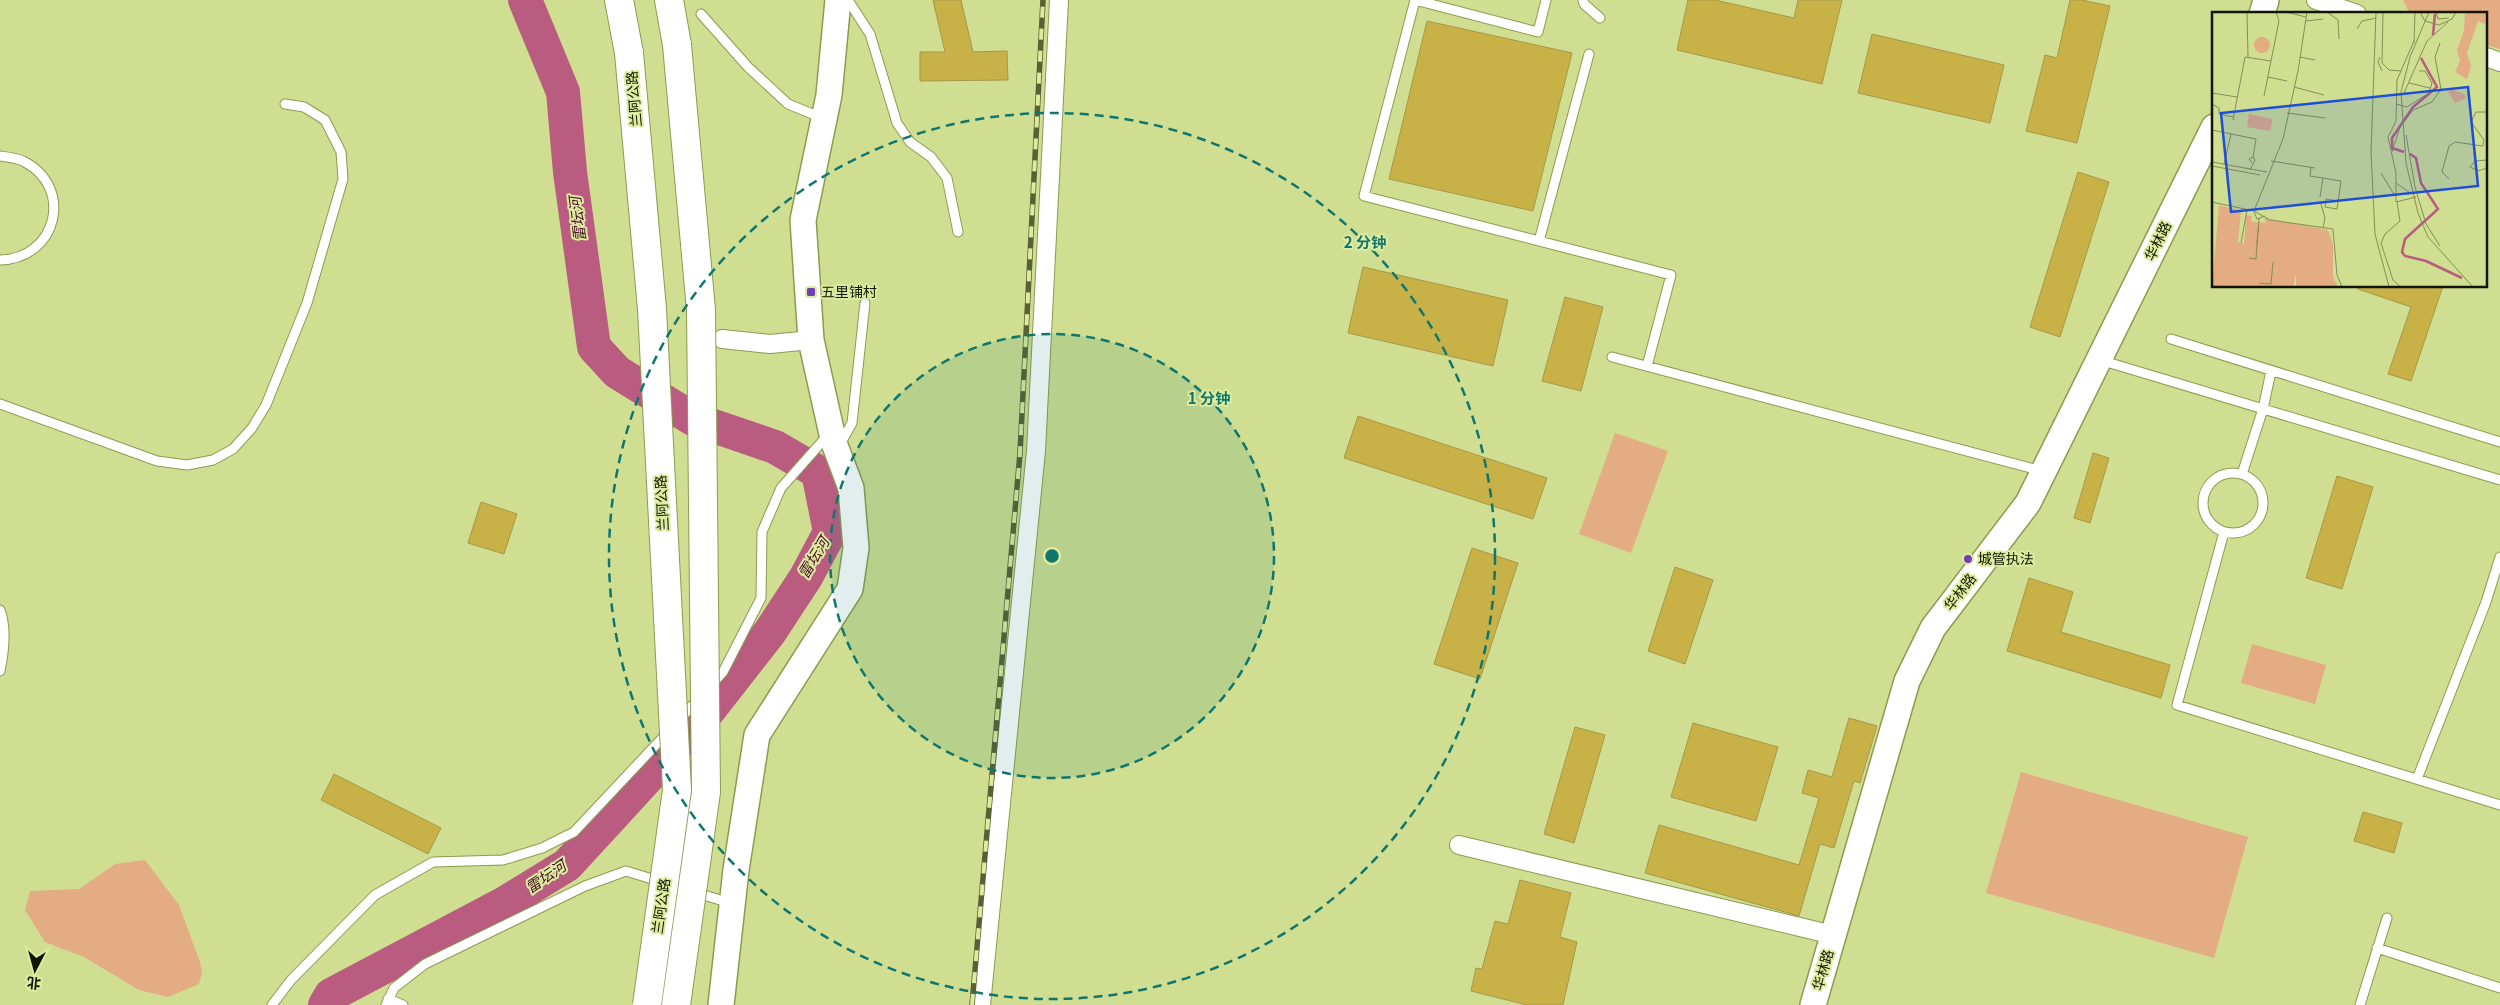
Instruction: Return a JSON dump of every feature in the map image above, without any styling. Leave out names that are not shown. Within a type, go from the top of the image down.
[{"type":"highway","name":"兰阿公路","points":[[619,0],[629,53],[652,309],[677,790],[647,1005]]},
{"type":"highway","name":"兰阿公路","points":[[669,0],[677,45],[701,310],[706,792],[676,1005]]},
{"type":"main road","points":[[721,1005],[757,735],[850,589],[856,548],[851,488],[834,441],[811,340],[803,220],[829,95],[838,0]]},
{"type":"main road","name":"华林路","points":[[1813,1005],[1907,682],[1920,652],[1933,628],[2014,524],[2028,503],[2212,131]]},
{"type":"street","points":[[981,1005],[1036,450],[1059,0]]},
{"type":"street","points":[[2316,0],[2342,4],[2354,12]]},
{"type":"street","points":[[2488,58],[2500,62]]},
{"type":"street","points":[[722,339],[770,344],[811,340]]},
{"type":"street","points":[[1459,845],[1833,935]]},
{"type":"lane","points":[[848,0],[870,34],[897,123],[910,142],[931,157],[947,178],[958,232]]},
{"type":"lane","points":[[1546,0],[1538,32],[1415,0],[1364,196],[1671,275],[1647,366]]},
{"type":"lane","points":[[1582,0],[1600,18]]},
{"type":"lane","points":[[701,14],[748,67],[788,104],[824,119]]},
{"type":"lane","points":[[1539,241],[1589,54]]},
{"type":"lane","points":[[0,404],[157,461],[187,464],[213,460],[234,449],[252,428],[270,396],[307,303],[343,179],[341,152],[325,120],[304,107],[285,104]]},
{"type":"lane","points":[[0,156],[22,160],[45,178],[55,200],[52,224],[36,249],[0,260]]},
{"type":"lane","points":[[272,1005],[291,980],[375,895],[433,862],[503,860],[542,848],[574,832],[723,672],[762,598],[762,532],[781,488],[810,456],[834,441],[852,423],[865,303]]},
{"type":"lane","points":[[2171,339],[2500,442]]},
{"type":"lane","points":[[1612,357],[2044,472]]},
{"type":"lane","points":[[2100,360],[2500,480]]},
{"type":"lane","points":[[2242,474],[2263,408],[2271,370]]},
{"type":"lane","points":[[2230,473],[2242,474],[2252,480],[2260,489],[2263,500],[2262,512],[2256,522],[2247,530],[2236,533],[2224,532],[2214,527],[2206,517],[2203,506],[2204,494],[2210,484],[2219,476],[2230,473]]},
{"type":"lane","points":[[2224,532],[2177,705],[2500,805]]},
{"type":"lane","points":[[2417,779],[2486,602],[2500,557]]},
{"type":"lane","points":[[0,610],[3,618],[4,654],[0,671]]},
{"type":"lane","points":[[403,1005],[387,1002],[394,988],[426,964],[585,886],[626,871],[733,904]]},
{"type":"lane","points":[[2360,1005],[2386,918]]},
{"type":"lane","points":[[2377,948],[2500,988]]},
{"type":"shaded area","points":[[2403,0],[2500,0],[2500,49],[2488,46],[2488,12],[2409,12]]},
{"type":"shaded area","points":[[1615,433],[1668,451],[1631,553],[1579,534]]},
{"type":"shaded area","points":[[2252,644],[2326,665],[2315,704],[2241,683]]},
{"type":"shaded area","points":[[2021,772],[2248,837],[2214,958],[1986,893]]},
{"type":"shaded area","points":[[145,860],[179,905],[200,962],[202,973],[199,984],[168,997],[139,990],[84,957],[45,942],[25,910],[30,891],[79,889],[115,864]]},
{"type":"building","points":[[933,0],[961,0],[973,52],[1007,51],[1008,80],[920,81],[920,52],[945,52]]},
{"type":"building","points":[[1688,0],[1715,0],[1794,18],[1798,0],[1842,0],[1822,84],[1677,50]]},
{"type":"building","points":[[2070,0],[2082,0],[2110,6],[2077,143],[2026,131],[2045,55],[2057,58]]},
{"type":"building","points":[[1427,21],[1572,53],[1533,211],[1389,179]]},
{"type":"building","points":[[1872,34],[2004,65],[1990,123],[1858,93]]},
{"type":"building","points":[[2078,172],[2109,182],[2060,337],[2030,327]]},
{"type":"building","points":[[1363,267],[1508,300],[1493,366],[1348,333]]},
{"type":"building","points":[[2442,288],[2411,381],[2388,374],[2411,307],[2358,289]]},
{"type":"building","points":[[1565,297],[1603,307],[1581,391],[1542,381]]},
{"type":"building","points":[[1358,416],[1547,478],[1533,519],[1344,458]]},
{"type":"building","points":[[2093,453],[2109,458],[2090,523],[2074,518]]},
{"type":"building","points":[[2337,476],[2373,487],[2342,589],[2306,578]]},
{"type":"building","points":[[481,502],[517,514],[504,554],[468,543]]},
{"type":"building","points":[[1472,548],[1518,563],[1480,679],[1434,664]]},
{"type":"building","points":[[1675,567],[1713,580],[1685,664],[1648,651]]},
{"type":"building","points":[[2029,578],[2073,592],[2061,632],[2170,665],[2161,698],[2007,651]]},
{"type":"building","points":[[1849,718],[1877,726],[1860,783],[1854,781],[1834,848],[1820,844],[1799,916],[1645,873],[1659,825],[1799,865],[1819,798],[1802,793],[1808,770],[1832,777]]},
{"type":"building","points":[[1693,723],[1778,747],[1756,821],[1671,797]]},
{"type":"building","points":[[1575,727],[1605,735],[1574,843],[1544,834]]},
{"type":"building","points":[[334,774],[441,828],[428,854],[321,800]]},
{"type":"building","points":[[2363,812],[2402,823],[2394,853],[2354,841]]},
{"type":"building","points":[[1520,880],[1571,893],[1560,937],[1577,942],[1563,1005],[1527,1005],[1471,991],[1476,968],[1482,969],[1495,921],[1508,924]]},
{"type":"waterway","name":"雷坛河","points":[[325,1005],[331,995],[505,903],[567,865],[709,710],[770,632],[806,577],[830,532],[818,472],[775,447],[693,419],[617,372],[594,347],[570,172],[563,92],[525,0]]},
{"type":"railway","points":[[972,1005],[1020,453],[1043,0]]},
{"type":"place","name":"五里铺村","points":[[811,292]]},
{"type":"place","name":"城管执法","points":[[1968,559]]}]
